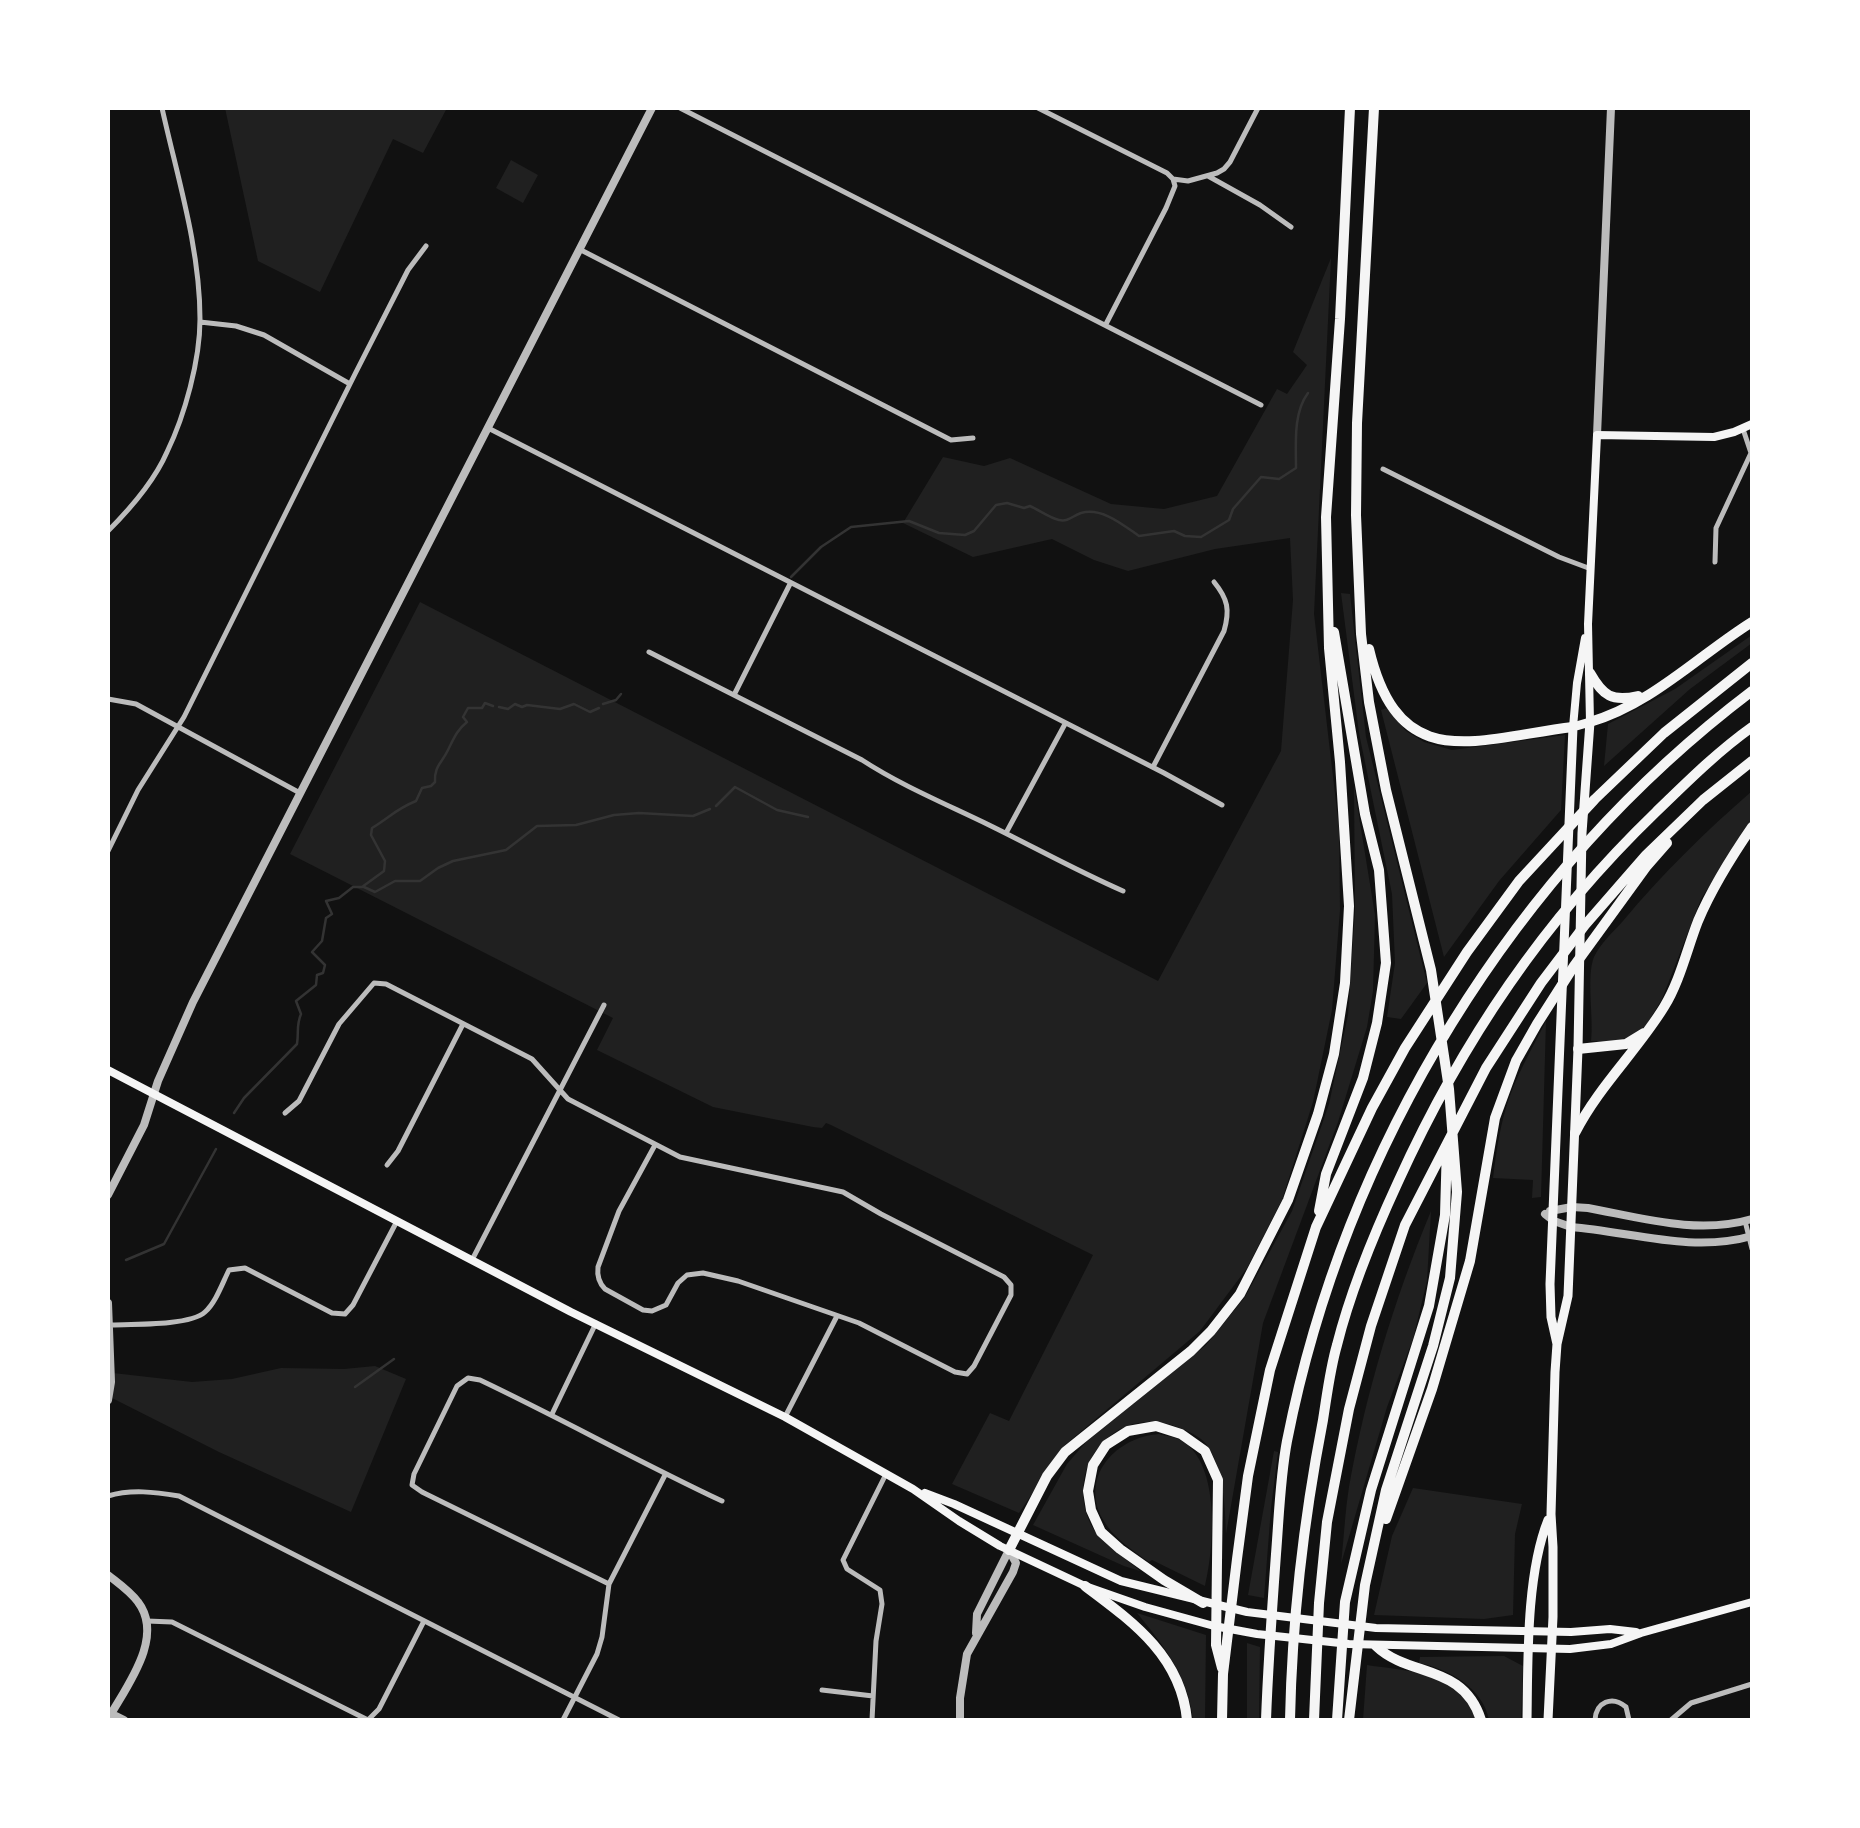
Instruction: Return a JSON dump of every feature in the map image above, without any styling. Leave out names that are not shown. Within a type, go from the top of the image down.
[{"type":"highway","points":[[1009,1550],[1047,1476],[1065,1452],[1191,1352],[1240,1294],[1288,1200],[1334,1054],[1345,984],[1349,906],[1329,648],[1326,516],[1350,108]]},
{"type":"highway","points":[[1349,1720],[1365,1585],[1386,1490],[1433,1346],[1450,1278],[1457,1192],[1449,1089],[1432,970],[1386,790],[1369,702],[1360,604],[1356,545],[1357,423],[1374,108]]},
{"type":"highway","points":[[1316,1227],[1326,1174],[1363,1078],[1377,1023],[1386,962],[1379,870],[1365,814],[1335,638],[1326,516]]},
{"type":"highway","points":[[1360,604],[1378,681],[1408,727],[1435,738],[1469,743],[1573,727]]},
{"type":"highway","points":[[1590,722],[1654,692],[1752,622]]},
{"type":"highway","points":[[1222,1720],[1223,1674],[1246,1492],[1266,1388],[1316,1227],[1372,1108],[1405,1048],[1519,881],[1664,733],[1752,663]]},
{"type":"highway","points":[[1590,673],[1598,688],[1614,698],[1654,692]]},
{"type":"highway","points":[[1266,1720],[1286,1443],[1314,1330],[1360,1202],[1412,1088],[1473,988],[1541,898],[1609,818],[1702,729],[1752,691]]},
{"type":"highway","points":[[1290,1720],[1291,1662],[1311,1483],[1337,1345],[1372,1238],[1412,1150],[1478,1028],[1544,934],[1611,855],[1720,749],[1752,727]]},
{"type":"highway","points":[[1314,1720],[1327,1522],[1349,1408],[1405,1225],[1486,1068],[1540,983],[1646,855],[1703,800],[1752,761]]},
{"type":"highway","points":[[1365,1585],[1432,1389],[1470,1261],[1495,1118],[1516,1061],[1574,966],[1646,868],[1703,800]]},
{"type":"highway","points":[[1575,1132],[1588,1107],[1634,1051],[1666,1003],[1700,917],[1752,827]]},
{"type":"highway","points":[[1578,1049],[1626,1044],[1649,1030]]},
{"type":"highway","points":[[1337,1720],[1345,1602],[1371,1490],[1417,1348],[1437,1262],[1445,1215],[1449,1089]]},
{"type":"highway","points":[[1204,1603],[1134,1560],[1101,1532],[1090,1510],[1088,1491],[1093,1466],[1106,1444],[1128,1431],[1156,1426],[1182,1434],[1205,1451],[1218,1480],[1216,1645],[1223,1674]]},
{"type":"highway","points":[[1084,1586],[1134,1622],[1166,1658],[1186,1704],[1188,1720]]},
{"type":"highway","points":[[1376,1646],[1386,1656],[1447,1678],[1468,1697],[1481,1720]]},
{"type":"main road","points":[[1548,1720],[1553,1546],[1550,1514],[1557,1344],[1568,1296],[1572,1207],[1597,435],[1714,436],[1752,424]]},
{"type":"main road","points":[[1557,1344],[1550,1284],[1559,1050],[1573,727],[1588,624]]},
{"type":"main road","points":[[1573,727],[1590,722]]},
{"type":"main road","points":[[1559,1050],[1578,1049]]},
{"type":"main road","points":[[108,1070],[472,1260],[785,1417],[914,1489],[1009,1550],[1084,1586],[1145,1607],[1258,1634],[1376,1646],[1552,1649],[1611,1644],[1752,1602]]},
{"type":"main road","points":[[914,1489],[1121,1581],[1246,1612],[1376,1628],[1610,1629],[1641,1633]]},
{"type":"main road","points":[[1527,1720],[1530,1630],[1540,1542],[1550,1514]]},
{"type":"street","points":[[108,532],[132,508],[167,454],[190,387],[200,322],[194,254],[162,108]]},
{"type":"street","points":[[108,1195],[137,1142],[158,1081],[193,1002],[652,108]]},
{"type":"street","points":[[680,108],[1261,405]]},
{"type":"street","points":[[1038,108],[1173,178],[1188,180],[1217,173],[1230,162],[1258,108]]},
{"type":"street","points":[[1597,435],[1611,108]]},
{"type":"street","points":[[1208,176],[1291,226]]},
{"type":"street","points":[[1106,324],[1166,208],[1175,186],[1173,178]]},
{"type":"street","points":[[108,851],[133,799],[179,727],[408,270],[426,246]]},
{"type":"street","points":[[579,249],[951,440],[973,438]]},
{"type":"street","points":[[200,322],[236,326],[264,335],[350,384]]},
{"type":"street","points":[[488,428],[1222,805]]},
{"type":"street","points":[[1716,562],[1716,528],[1750,453],[1743,429]]},
{"type":"street","points":[[1383,469],[1559,557],[1591,569]]},
{"type":"street","points":[[1153,768],[1224,631],[1226,596],[1214,582]]},
{"type":"street","points":[[734,694],[790,584]]},
{"type":"street","points":[[649,652],[1079,872],[1124,890]]},
{"type":"street","points":[[108,698],[136,704],[300,793]]},
{"type":"street","points":[[1006,834],[1065,724]]},
{"type":"street","points":[[284,1114],[299,1101],[339,1024],[374,983],[386,984],[532,1060],[568,1099],[684,1158],[844,1192],[1004,1276],[1011,1285],[1010,1295],[974,1366],[966,1374],[955,1372],[859,1322],[703,1272],[687,1275],[666,1304],[652,1311],[605,1290],[598,1266],[619,1211],[655,1144]]},
{"type":"street","points":[[472,1260],[604,1005]]},
{"type":"street","points":[[388,1166],[463,1024]]},
{"type":"street","points":[[1554,1209],[1572,1207],[1701,1227],[1749,1220],[1752,1249]]},
{"type":"street","points":[[109,1325],[200,1317],[210,1308],[229,1270],[246,1268],[332,1313],[345,1314],[397,1221]]},
{"type":"street","points":[[1554,1221],[1571,1227],[1688,1243],[1751,1236]]},
{"type":"street","points":[[108,1303],[108,1400]]},
{"type":"street","points":[[785,1417],[837,1316]]},
{"type":"street","points":[[552,1414],[596,1323]]},
{"type":"street","points":[[609,1584],[412,1485],[457,1386],[468,1378],[480,1380],[722,1502]]},
{"type":"street","points":[[872,1720],[880,1590],[846,1569],[843,1560],[886,1474]]},
{"type":"street","points":[[563,1720],[597,1654],[609,1584],[665,1475]]},
{"type":"street","points":[[108,1496],[151,1492],[179,1496],[619,1720]]},
{"type":"street","points":[[960,1720],[967,1654],[976,1636],[977,1614],[1009,1550]]},
{"type":"street","points":[[108,1575],[136,1598],[147,1621],[148,1640],[109,1713],[124,1720]]},
{"type":"street","points":[[147,1621],[172,1622],[368,1720],[379,1710],[424,1621]]},
{"type":"street","points":[[1670,1720],[1692,1703],[1752,1684]]},
{"type":"street","points":[[822,1690],[872,1696]]},
{"type":"street","points":[[1596,1720],[1600,1705],[1611,1700],[1626,1707],[1629,1720]]},
{"type":"shaded area","points":[[225,108],[447,108],[423,153],[393,139],[320,292],[258,261]]},
{"type":"shaded area","points":[[511,160],[538,175],[523,203],[496,188]]},
{"type":"shaded area","points":[[1331,258],[1314,614],[1339,828],[1340,910],[1332,1010],[1313,1102],[1282,1200],[1247,1268],[1200,1331],[1065,1445],[1019,1513],[952,1484],[990,1413],[1009,1421],[1093,1255],[831,1125],[813,1127],[713,1107],[597,1050],[613,1018],[290,854],[420,602],[1158,981],[1281,751],[1293,600],[1290,538],[1215,549],[1128,571],[1094,560],[1052,539],[973,557],[903,523],[943,457],[984,466],[1010,458],[1111,504],[1164,509],[1217,496],[1277,389],[1287,394],[1307,365],[1293,352]]},
{"type":"shaded area","points":[[1341,593],[1350,594],[1366,737],[1427,983],[1401,1019],[1387,1017],[1395,963],[1392,894],[1359,733]]},
{"type":"shaded area","points":[[1752,635],[1752,643],[1690,689],[1604,766],[1608,724],[1675,689]]},
{"type":"shaded area","points":[[1387,708],[1406,731],[1424,742],[1452,750],[1565,735],[1561,810],[1499,881],[1444,957],[1381,710]]},
{"type":"shaded area","points":[[1354,786],[1375,915],[1373,991],[1367,1027],[1338,1122],[1263,1323],[1226,1534],[1217,1464],[1206,1444],[1190,1433],[1156,1422],[1134,1424],[1115,1432],[1089,1464],[1084,1485],[1085,1507],[1094,1530],[1140,1571],[1033,1525],[1067,1464],[1086,1442],[1206,1345],[1245,1297],[1292,1211],[1329,1104],[1348,1015],[1355,911]]},
{"type":"shaded area","points":[[1752,791],[1752,820],[1701,899],[1662,999],[1647,1024],[1636,1035],[1613,1042],[1591,1041],[1591,975],[1597,952],[1669,870]]},
{"type":"shaded area","points":[[1546,1021],[1541,1197],[1532,1198],[1533,1180],[1493,1178],[1510,1097]]},
{"type":"shaded area","points":[[1431,1211],[1427,1281],[1413,1339],[1387,1407],[1341,1564],[1349,1487],[1373,1381],[1393,1312]]},
{"type":"shaded area","points":[[375,1366],[406,1379],[351,1512],[112,1398],[113,1373],[192,1382],[232,1379],[281,1368]]},
{"type":"shaded area","points":[[1159,1434],[1182,1441],[1195,1452],[1209,1487],[1212,1530],[1205,1586],[1152,1560],[1149,1562],[1129,1548],[1106,1525],[1096,1502],[1099,1473],[1106,1461],[1129,1442]]},
{"type":"shaded area","points":[[1274,1451],[1278,1452],[1264,1598],[1248,1595]]},
{"type":"shaded area","points":[[1413,1488],[1522,1504],[1515,1534],[1513,1615],[1484,1619],[1374,1615],[1392,1536]]},
{"type":"shaded area","points":[[1137,1613],[1206,1635],[1205,1720],[1193,1720],[1180,1676]]},
{"type":"shaded area","points":[[1247,1643],[1260,1647],[1259,1720],[1247,1720]]},
{"type":"shaded area","points":[[1504,1656],[1523,1666],[1521,1720],[1489,1720],[1472,1689],[1442,1670],[1419,1663],[1420,1657]]},
{"type":"shaded area","points":[[1367,1665],[1419,1673],[1444,1683],[1465,1699],[1476,1720],[1363,1720]]},
{"type":"waterway","points":[[791,577],[821,547],[851,527],[909,521],[939,533],[965,535],[974,531],[996,505],[1007,503],[1030,506],[1062,520],[1081,513],[1097,513],[1139,536],[1174,531],[1201,537],[1229,520],[1233,509],[1261,477],[1279,479],[1296,468],[1298,419],[1308,393]]},
{"type":"waterway","points":[[603,704],[621,694]]},
{"type":"waterway","points":[[234,1113],[297,1044],[301,1014],[296,1001],[316,985],[317,975],[323,973],[325,965],[312,952],[322,941],[326,918],[332,914],[326,901],[339,898],[353,887],[362,887],[384,871],[385,861],[371,835],[372,828],[416,801],[422,788],[435,782],[439,765],[467,722],[463,717],[468,708],[482,708],[485,703],[493,706]]},
{"type":"waterway","points":[[499,707],[508,709],[515,704],[560,709],[574,704],[590,712],[599,708]]},
{"type":"waterway","points":[[716,806],[735,787],[777,810],[808,817]]},
{"type":"waterway","points":[[364,887],[375,892],[395,881],[420,881],[453,861],[506,850],[537,826],[576,825],[639,813],[693,816],[710,809]]},
{"type":"waterway","points":[[126,1260],[164,1244],[216,1149]]},
{"type":"waterway","points":[[355,1387],[394,1359]]}]
